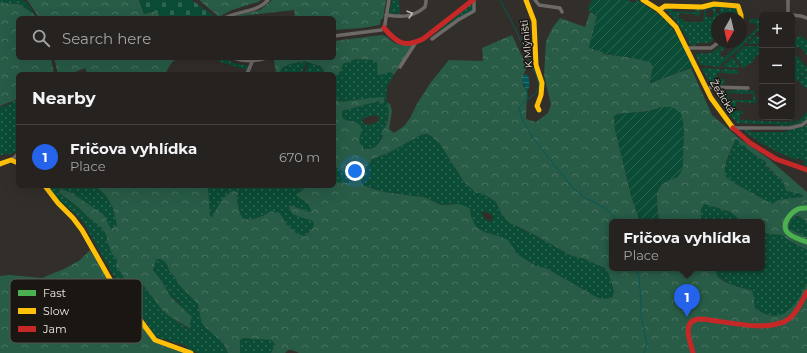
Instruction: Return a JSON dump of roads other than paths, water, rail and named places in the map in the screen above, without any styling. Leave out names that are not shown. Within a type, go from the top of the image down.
[{"type":"street","points":[[229,16],[242,11],[257,8],[265,4],[268,0]]},
{"type":"street","points":[[384,28],[389,0]]},
{"type":"street","points":[[386,15],[411,16],[425,7],[426,0]]},
{"type":"street","points":[[384,28],[396,41],[404,44],[416,42],[423,39],[474,0]]},
{"type":"street","points":[[432,40],[458,20],[474,11],[474,0]]},
{"type":"street","name":"K Mlýništi","points":[[526,0],[534,21],[536,65],[542,83],[541,95],[537,106],[539,110]]},
{"type":"street","points":[[535,0],[539,5],[560,8],[562,12]]},
{"type":"street","name":"Žežická","points":[[643,0],[659,10],[676,27],[708,89],[711,98],[734,128],[790,128],[802,125],[807,121]]},
{"type":"street","points":[[788,0],[788,12]]},
{"type":"street","points":[[659,10],[665,6],[702,7],[714,4],[738,6],[740,12]]},
{"type":"street","points":[[795,15],[807,18]]},
{"type":"street","points":[[336,36],[376,31],[384,28]]},
{"type":"street","points":[[400,67],[416,42]]},
{"type":"street","points":[[687,48],[711,48]]},
{"type":"street","points":[[240,60],[252,62],[259,60]]},
{"type":"street","points":[[248,72],[252,62]]},
{"type":"street","points":[[708,89],[711,87],[748,88]]},
{"type":"street","points":[[734,128],[750,143],[776,159],[807,170]]},
{"type":"street","points":[[0,164],[11,160],[16,156]]},
{"type":"street","points":[[11,160],[16,162]]},
{"type":"street","points":[[47,188],[82,230],[110,279]]},
{"type":"street","points":[[807,208],[799,208],[785,222],[784,227],[794,237],[807,242]]},
{"type":"street","points":[[694,353],[688,330],[692,321],[697,319],[706,319],[770,326],[785,321],[792,316],[807,292]]},
{"type":"street","points":[[142,323],[155,340],[191,353]]},
{"type":"water","points":[[524,74],[528,75],[529,79],[527,92],[522,80]]},
{"type":"waterway","points":[[500,0],[511,20],[537,77],[539,87],[537,92],[519,108],[522,119],[532,137],[573,188],[582,196],[605,208],[615,219]]},
{"type":"waterway","points":[[527,92],[528,99]]},
{"type":"waterway","points":[[636,271],[639,277],[641,315],[647,344],[644,353]]},
{"type":"place","name":"Fričova vyhlídka","points":[[687,317]]}]
